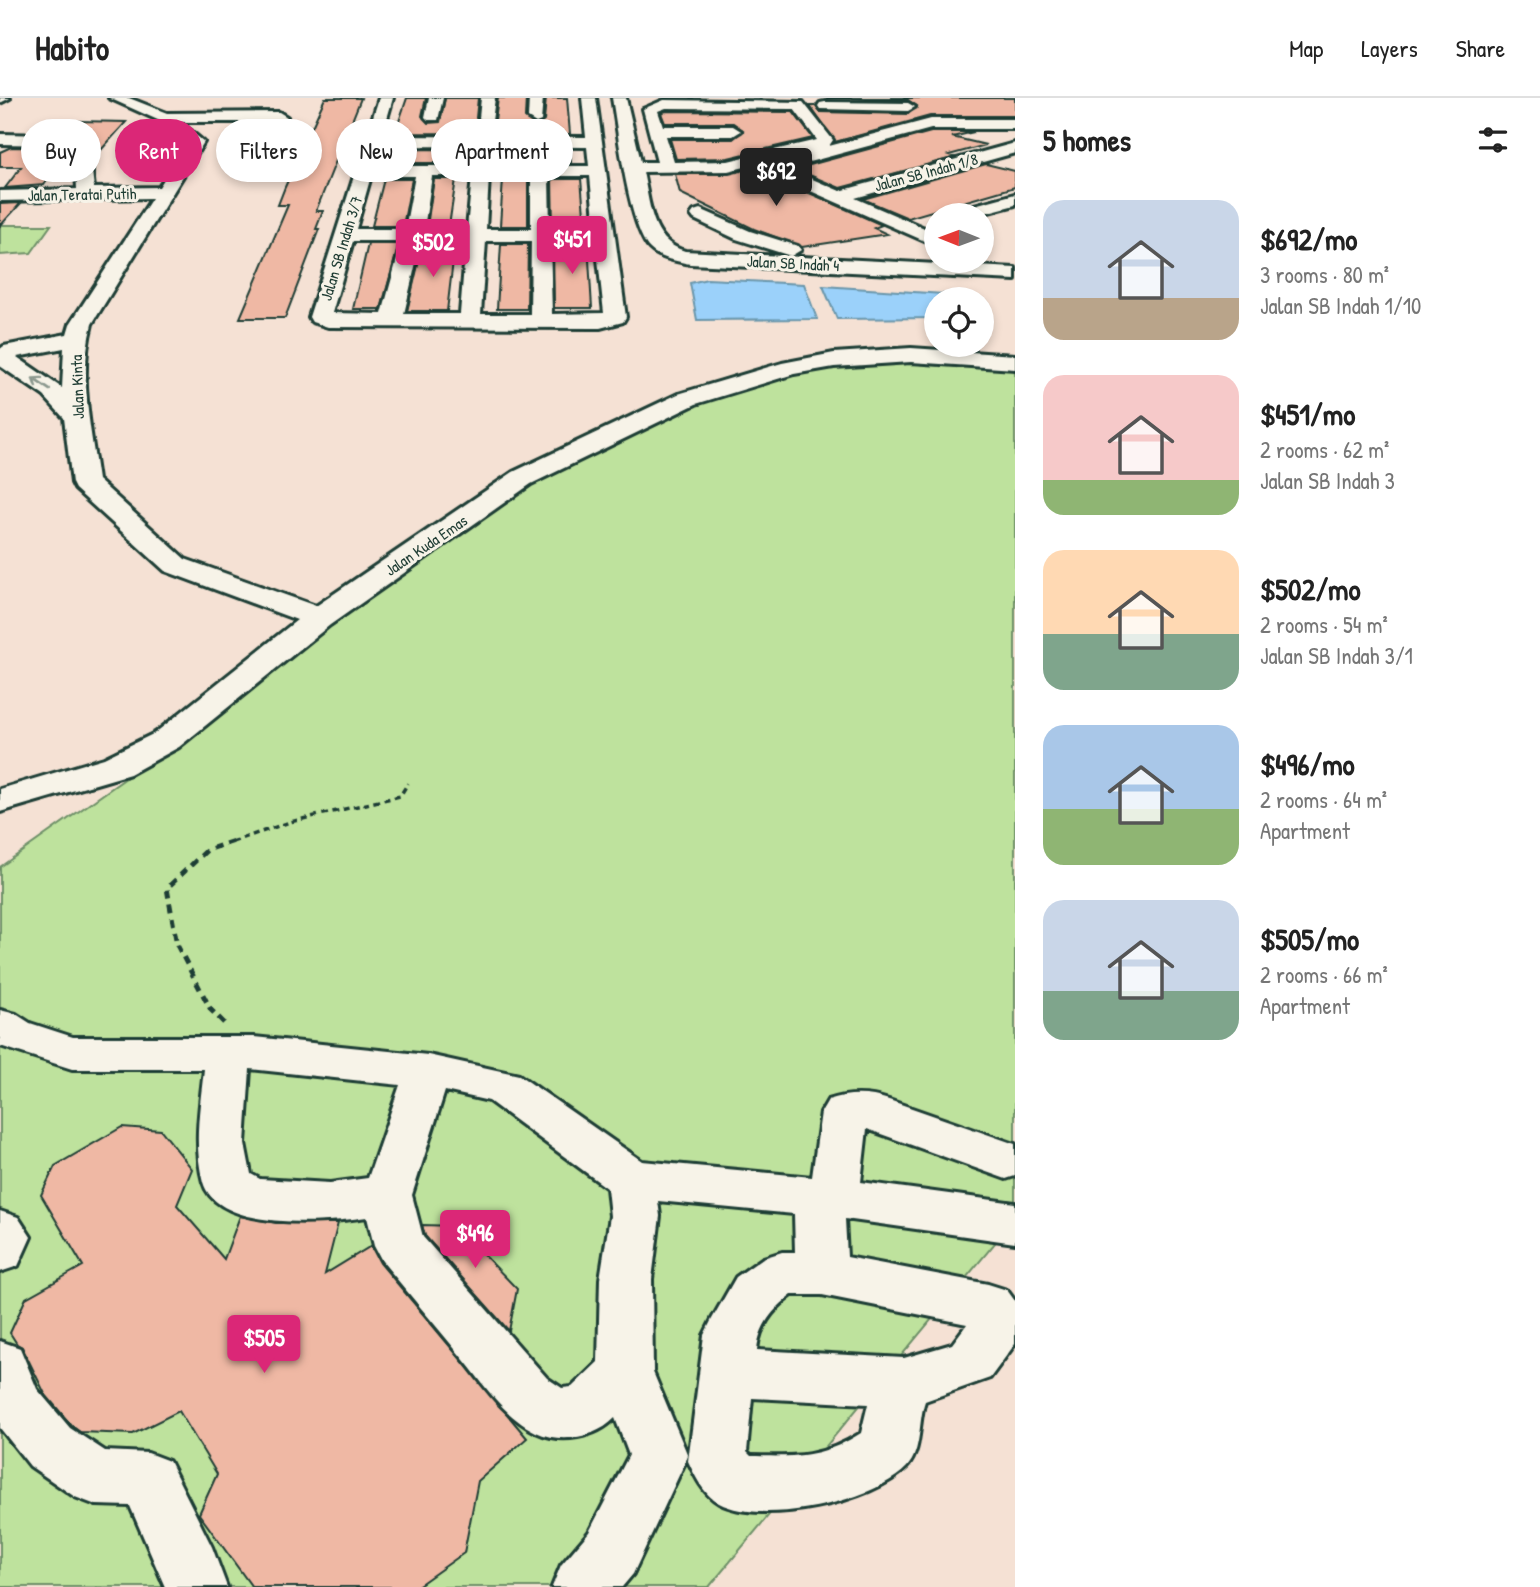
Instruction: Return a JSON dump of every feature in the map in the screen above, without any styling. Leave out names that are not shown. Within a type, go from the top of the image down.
[{"type":"street","name":"Jalan Kinta","points":[[118,98],[164,118],[195,142],[81,324],[75,340],[77,416],[85,483],[175,565],[318,618]]},
{"type":"street","name":"Jalan SB Indah 3/7","points":[[386,98],[387,119]]},
{"type":"street","points":[[433,117],[436,98]]},
{"type":"street","points":[[486,118],[488,98]]},
{"type":"street","points":[[535,118],[536,98]]},
{"type":"street","points":[[589,98],[586,118],[594,142],[596,171],[627,213]]},
{"type":"street","name":"Jalan SB Indah 4","points":[[619,98],[634,167],[627,213],[654,244],[673,254],[690,258],[924,265]]},
{"type":"street","points":[[634,167],[729,166],[822,145],[825,140],[798,105],[693,98]]},
{"type":"street","points":[[667,167],[650,109],[654,106],[775,98],[1015,113]]},
{"type":"street","points":[[729,100],[733,131],[747,163]]},
{"type":"street","points":[[821,101],[837,125]]},
{"type":"street","points":[[865,102],[881,133],[911,147]]},
{"type":"street","points":[[910,105],[931,124]]},
{"type":"street","points":[[164,118],[275,117]]},
{"type":"street","points":[[924,235],[771,167],[881,133],[931,124],[1008,136]]},
{"type":"street","points":[[657,131],[733,131]]},
{"type":"street","points":[[956,140],[1008,136]]},
{"type":"street","name":"Jalan SB Indah 1/8","points":[[837,197],[973,159],[1008,136]]},
{"type":"street","points":[[0,139],[50,139],[70,142],[83,149],[86,192]]},
{"type":"street","points":[[417,141],[594,142]]},
{"type":"street","points":[[933,152],[973,159],[1015,161]]},
{"type":"street","points":[[417,171],[431,171]]},
{"type":"street","points":[[424,171],[413,236],[391,322],[600,321],[615,317],[604,235]]},
{"type":"street","points":[[573,171],[596,171]]},
{"type":"street","points":[[797,180],[832,172]]},
{"type":"street","name":"Jalan SB Indah 3/7","points":[[362,182],[320,317],[343,322],[391,322]]},
{"type":"street","points":[[470,322],[481,182]]},
{"type":"street","points":[[540,182],[541,321]]},
{"type":"street","name":"Jalan Teratai Putih","points":[[0,196],[164,192]]},
{"type":"street","points":[[994,205],[1015,199]]},
{"type":"street","points":[[870,212],[902,204]]},
{"type":"street","points":[[345,235],[604,235],[627,213],[684,214],[779,248],[835,253],[856,249]]},
{"type":"street","points":[[910,229],[924,225]]},
{"type":"street","name":"Jalan SB Indah 4","points":[[994,271],[1015,274]]},
{"type":"street","points":[[4,352],[75,340]]},
{"type":"street","name":"Jalan Kuda Emas","points":[[0,802],[117,766],[167,740],[318,618],[522,478],[687,399],[790,368],[884,356],[924,347]]},
{"type":"street","points":[[994,347],[1015,351]]},
{"type":"street","points":[[4,352],[75,364]]},
{"type":"street","points":[[4,352],[77,416]]},
{"type":"street","name":"Jalan Kuda Emas","points":[[884,356],[1015,362]]},
{"type":"street","points":[[0,1025],[14,1034],[72,1053],[241,1053],[428,1072],[503,1087],[631,1180],[826,1198],[1015,1223]]},
{"type":"street","points":[[241,1053],[221,1143],[228,1184],[251,1198],[330,1203],[387,1195]]},
{"type":"street","points":[[428,1072],[387,1195],[400,1246],[527,1395],[540,1406],[555,1414],[586,1410],[625,1372]]},
{"type":"street","points":[[822,1274],[826,1198],[845,1112],[872,1112],[1006,1160]]},
{"type":"street","points":[[583,1587],[611,1553],[659,1457],[625,1372],[625,1279],[635,1216],[631,1180]]},
{"type":"street","points":[[0,1231],[5,1237],[0,1251]]},
{"type":"street","points":[[729,1373],[904,1382],[971,1361],[1007,1322],[988,1306],[822,1274],[782,1273],[755,1293],[731,1335],[729,1373],[717,1461],[738,1483],[826,1481],[860,1468],[887,1448],[893,1412],[904,1382]]},
{"type":"street","points":[[0,1365],[13,1403],[50,1447],[96,1478],[148,1480],[190,1568],[196,1587]]},
{"type":"path","points":[[241,1053],[211,1010],[177,945],[167,888],[207,850],[290,822],[400,796],[408,783]]},
{"type":"green space","points":[[0,225],[51,225],[31,253],[0,255]]},
{"type":"green space","points":[[905,360],[1015,366],[1015,1219],[709,1587],[0,1587],[0,867],[167,749],[291,649],[543,476],[716,396],[826,367]]},
{"type":"water","points":[[707,279],[804,284],[817,319],[697,320],[690,283]]},
{"type":"water","points":[[823,286],[924,293],[924,318],[837,319]]},
{"type":"building","points":[[325,98],[361,98],[353,119],[336,119],[336,161],[316,211],[323,211],[316,229],[319,229],[285,318],[240,318],[288,205],[278,205],[287,182],[322,182],[322,119],[316,119]]},
{"type":"building","points":[[407,98],[426,98],[422,116],[431,123],[431,133],[417,133],[417,119],[400,119]]},
{"type":"building","points":[[445,98],[478,98],[476,118],[441,119]]},
{"type":"building","points":[[498,98],[526,98],[525,118],[495,119]]},
{"type":"building","points":[[546,98],[567,98],[569,119],[544,119]]},
{"type":"building","points":[[826,98],[1015,98],[1015,116],[930,116],[835,142],[810,106],[816,106],[820,112],[908,114],[917,106],[908,100]]},
{"type":"building","points":[[793,112],[813,138],[728,158],[676,159],[670,139],[733,139],[743,130],[733,123],[665,123],[661,113]]},
{"type":"building","points":[[101,121],[115,122],[115,134],[101,150]]},
{"type":"building","points":[[931,132],[974,132],[952,137],[986,145],[949,155],[956,157],[840,188],[795,169]]},
{"type":"building","points":[[11,147],[21,147],[21,167],[0,167],[0,152]]},
{"type":"building","points":[[417,149],[431,149],[431,163],[417,163]]},
{"type":"building","points":[[986,164],[1015,171],[1015,187],[960,203],[924,203],[924,213],[908,218],[863,199]]},
{"type":"building","points":[[761,166],[764,173],[882,225],[874,228],[887,234],[802,247],[754,229],[680,193],[675,174],[729,174]]},
{"type":"building","points":[[21,167],[21,182],[46,182],[44,185],[5,188]]},
{"type":"building","points":[[573,179],[581,179],[585,226],[553,226],[552,182],[573,182]]},
{"type":"building","points":[[383,182],[411,182],[403,226],[372,226]]},
{"type":"building","points":[[434,182],[456,182],[449,226],[427,226]]},
{"type":"building","points":[[503,182],[528,182],[528,226],[500,226]]},
{"type":"building","points":[[21,203],[0,226],[0,204]]},
{"type":"building","points":[[368,244],[399,244],[381,309],[353,309]]},
{"type":"building","points":[[423,244],[455,244],[447,311],[407,311]]},
{"type":"building","points":[[501,244],[528,244],[527,309],[497,309]]},
{"type":"building","points":[[553,244],[588,244],[592,308],[554,308]]},
{"type":"building","points":[[122,1127],[161,1130],[192,1169],[177,1205],[224,1259],[240,1216],[276,1223],[338,1223],[325,1274],[371,1246],[380,1263],[527,1438],[478,1481],[464,1553],[416,1587],[252,1587],[199,1514],[217,1474],[179,1411],[133,1434],[80,1432],[45,1394],[22,1347],[10,1333],[26,1298],[83,1266],[41,1195],[55,1166]]},
{"type":"building","points":[[422,1225],[456,1226],[517,1289],[509,1331],[425,1236]]}]
